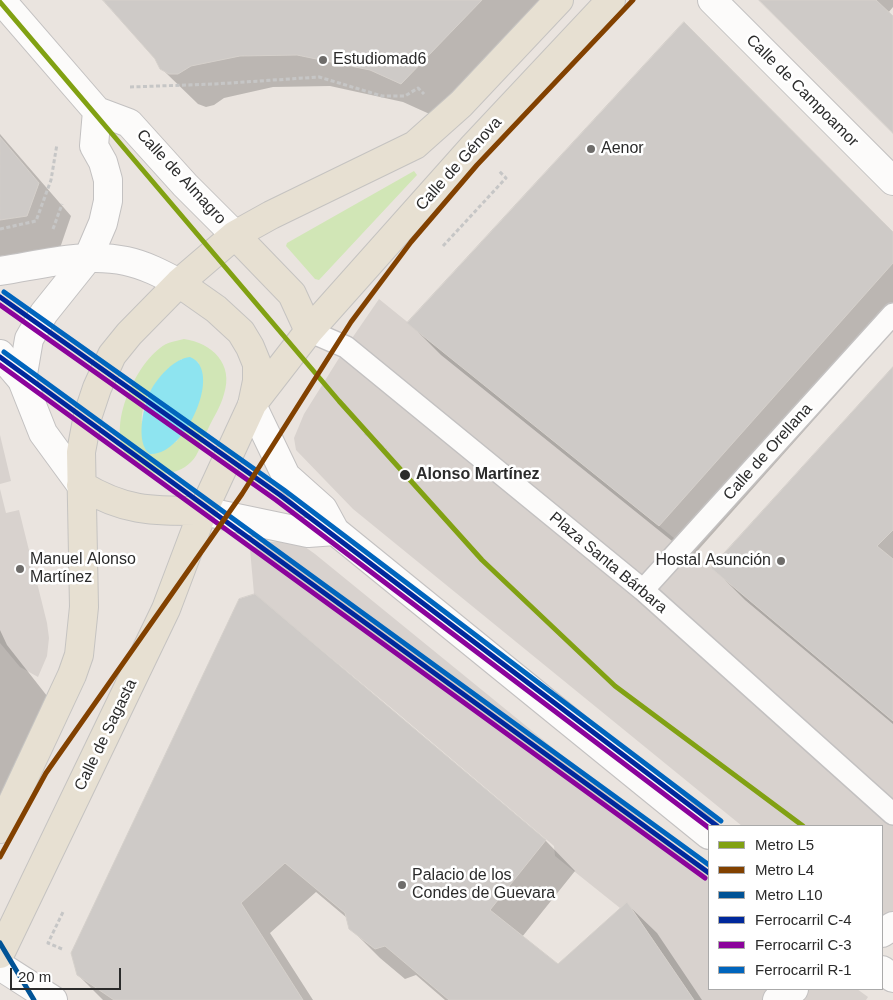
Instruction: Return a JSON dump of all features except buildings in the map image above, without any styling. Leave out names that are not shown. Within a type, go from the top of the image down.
[{"type":"main road","points":[[0,829],[72,675],[79,655],[84,608],[81,452],[88,415],[96,388],[112,355],[129,334],[179,282],[235,235],[415,145],[462,104],[559,0]]},
{"type":"main road","name":"Calle de Génova","points":[[252,405],[309,331],[473,147],[611,0]]},
{"type":"main road","points":[[235,235],[292,294],[309,331]]},
{"type":"main road","points":[[179,282],[216,309],[241,332],[250,347],[257,364],[257,381],[252,405]]},
{"type":"main road","name":"Calle de Sagasta","points":[[0,954],[166,608],[203,511],[252,405]]},
{"type":"main road","points":[[81,485],[101,497],[127,506],[155,512],[203,511]]},
{"type":"street","name":"Calle de Almagro","points":[[1,0],[98,111],[129,123],[185,185],[235,235]]},
{"type":"street","name":"Calle de Campoamor","points":[[712,0],[893,181]]},
{"type":"street","points":[[22,380],[30,340],[44,313],[88,258],[103,223],[108,201],[108,180],[103,162],[94,146],[98,111]]},
{"type":"street","points":[[0,271],[88,258],[125,261],[154,270],[179,282]]},
{"type":"street","name":"Calle de Orellana","points":[[644,590],[893,314]]},
{"type":"street","name":"Plaza Santa Bárbara","points":[[309,331],[346,347],[644,590],[893,814]]},
{"type":"street","points":[[0,354],[22,380],[43,433],[81,485]]},
{"type":"street","points":[[252,405],[286,476],[323,509],[335,531],[708,834]]},
{"type":"street","points":[[203,511],[308,533],[335,531]]},
{"type":"street","points":[[0,966],[53,1000]]},
{"type":"path","points":[[127,87],[215,84],[319,77],[382,96],[405,96],[418,88]]},
{"type":"path","points":[[0,229],[36,221],[51,180],[57,144]]},
{"type":"path","points":[[443,246],[506,178]]},
{"type":"path","points":[[51,234],[62,204]]},
{"type":"path","points":[[365,433],[386,450]]},
{"type":"path","points":[[62,949],[48,943],[64,910]]},
{"type":"green space","points":[[414,171],[417,175],[319,280],[315,279],[286,246],[287,243]]},
{"type":"green space","points":[[184,339],[203,345],[212,350],[218,357],[226,373],[224,394],[194,459],[180,470],[174,472],[160,474],[147,472],[128,458],[121,443],[120,426],[123,408],[139,373],[149,359],[163,346]],"holes":[[[182,359],[198,362],[202,377],[177,441],[152,454],[142,424],[142,414],[148,395],[160,378],[174,364]]]},
{"type":"shaded area","points":[[379,299],[711,568],[893,721],[893,917],[883,923],[883,825],[741,825],[353,509],[296,450],[294,438],[304,414]]},
{"type":"shaded area","points":[[0,435],[11,481],[0,484]]},
{"type":"shaded area","points":[[0,489],[6,513],[19,510],[47,623],[49,638],[47,656],[38,677],[20,667],[0,643]]},
{"type":"shaded area","points":[[284,541],[301,544],[315,554],[708,874],[708,990],[858,990],[868,997],[866,1000],[694,1000],[627,902],[620,908],[555,856],[554,846],[254,594],[250,549],[269,542]]},
{"type":"water","points":[[190,357],[199,365],[203,378],[202,394],[196,411],[187,428],[176,442],[163,451],[150,454],[145,449],[141,432],[149,394],[155,383],[168,368],[184,358]]},
{"type":"metro line","name":"L4","points":[[0,857],[46,773],[242,494],[351,322],[411,242],[477,165],[633,0]]},
{"type":"metro line","name":"L5","points":[[0,2],[339,401],[482,560],[615,686],[802,825]]},
{"type":"metro line","name":"L10","points":[[0,943],[34,1000]]},
{"type":"rail line","name":"R-1","points":[[4,292],[284,490],[721,821]]},
{"type":"rail line","name":"C-4","points":[[0,297],[280,495],[716,825]]},
{"type":"rail line","name":"C-3","points":[[0,305],[276,500],[708,827]]},
{"type":"rail line","name":"R-1","points":[[4,352],[708,864]]},
{"type":"rail line","name":"C-4","points":[[0,357],[708,872]]},
{"type":"rail line","name":"C-3","points":[[0,365],[705,878]]},
{"type":"place","name":"Estudiomad6","points":[[323,60]]},
{"type":"place","name":"Aenor","points":[[591,149]]},
{"type":"place","name":"Alonso Martínez","points":[[405,475]]},
{"type":"place","name":"Hostal Asunción","points":[[781,561]]},
{"type":"place","name":"Manuel Alonso Martínez","points":[[20,569]]},
{"type":"place","name":"Palacio de los Condes de Guevara","points":[[402,885]]}]
